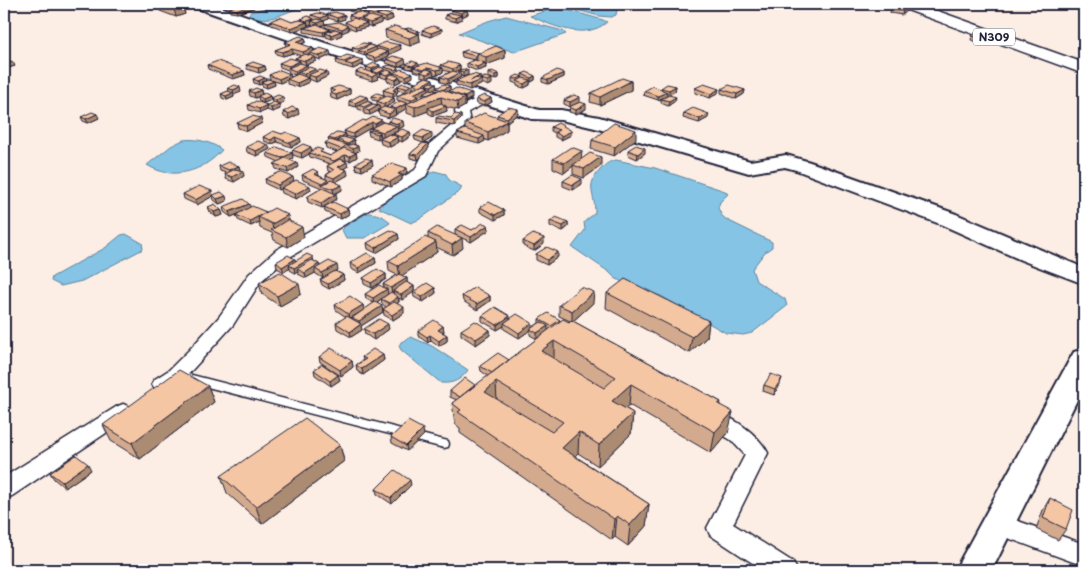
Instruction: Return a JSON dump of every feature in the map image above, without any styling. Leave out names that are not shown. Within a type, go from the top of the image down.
[{"type":"highway","name":"N309","points":[[904,4],[1084,69]]},
{"type":"street","points":[[199,4],[320,46],[538,115],[561,114],[599,123],[749,167],[786,161],[803,166],[948,218],[1029,256],[1084,277]]},
{"type":"street","points":[[4,489],[176,375],[226,321],[256,278],[282,254],[422,174],[432,149],[464,122],[461,111],[484,99]]},
{"type":"street","points":[[973,570],[1084,359]]},
{"type":"street","points":[[687,405],[739,434],[757,454],[719,528],[784,570]]},
{"type":"street","points":[[998,524],[1084,555]]},
{"type":"lane","points":[[176,375],[444,444]]},
{"type":"water","points":[[279,4],[299,7],[308,4],[335,4],[338,8],[325,11],[303,8],[264,19],[249,15],[250,12]]},
{"type":"water","points":[[555,4],[618,4],[616,15],[611,17],[599,16]]},
{"type":"water","points":[[557,7],[607,22],[598,28],[579,31],[549,24],[530,16]]},
{"type":"water","points":[[506,16],[563,31],[566,34],[514,52],[459,33]]},
{"type":"water","points":[[183,140],[204,141],[222,150],[206,164],[187,172],[167,172],[147,165],[171,146]]},
{"type":"water","points":[[616,160],[655,168],[725,191],[728,194],[720,202],[718,208],[722,216],[772,242],[772,247],[765,252],[752,269],[756,281],[785,299],[787,306],[752,333],[743,335],[726,333],[661,296],[628,285],[615,278],[572,247],[585,230],[584,222],[595,213],[592,189],[593,180],[605,165]]},
{"type":"water","points":[[434,171],[446,174],[449,180],[462,187],[460,191],[420,219],[411,223],[379,208],[384,202]]},
{"type":"water","points":[[367,213],[380,215],[390,223],[365,238],[346,238],[342,230],[344,227]]},
{"type":"water","points":[[126,234],[142,243],[143,249],[82,281],[61,286],[51,281],[52,277],[105,248],[121,235]]},
{"type":"water","points":[[411,337],[432,346],[468,370],[456,381],[441,383],[401,350],[399,346],[401,342]]},
{"type":"building","points":[[157,4],[174,4],[183,7],[174,9]]},
{"type":"building","points":[[241,4],[253,4],[236,10],[229,8]]},
{"type":"building","points":[[357,4],[374,4],[367,7]]},
{"type":"building","points":[[376,4],[388,4],[394,6],[389,8],[388,5],[377,9],[373,7],[380,5]]},
{"type":"building","points":[[355,5],[365,7],[359,10],[349,7]]},
{"type":"building","points":[[896,5],[908,7],[903,11],[891,9]]},
{"type":"building","points":[[457,8],[467,10],[461,13],[451,10]]},
{"type":"building","points":[[371,9],[381,12],[374,15],[364,12]]},
{"type":"building","points":[[335,12],[345,15],[337,18],[327,14]]},
{"type":"building","points":[[359,12],[369,15],[358,19],[349,15]]},
{"type":"building","points":[[318,13],[328,15],[321,18],[311,15]]},
{"type":"building","points":[[382,13],[392,15],[386,18],[376,15]]},
{"type":"building","points":[[451,13],[461,15],[455,18],[445,15]]},
{"type":"building","points":[[308,16],[314,19],[307,21],[301,19]]},
{"type":"building","points":[[371,16],[381,19],[370,23],[361,19]]},
{"type":"building","points":[[280,17],[292,22],[300,20],[307,22],[291,28],[270,21]]},
{"type":"building","points":[[354,18],[367,23],[355,27],[345,22]]},
{"type":"building","points":[[318,19],[324,21],[317,23],[311,21]]},
{"type":"building","points":[[339,22],[348,26],[342,29],[325,24]]},
{"type":"building","points":[[317,24],[330,30],[323,32],[304,28]]},
{"type":"building","points":[[395,26],[419,34],[409,38],[385,30]]},
{"type":"building","points":[[433,26],[442,29],[431,33],[422,30]]},
{"type":"building","points":[[335,29],[341,31],[331,35],[325,33]]},
{"type":"building","points":[[405,29],[419,31],[415,33]]},
{"type":"building","points":[[977,32],[993,36],[988,40],[972,36]]},
{"type":"building","points":[[300,36],[305,38],[296,42],[313,48],[303,52],[292,49],[282,52],[275,50],[291,44],[285,42]]},
{"type":"building","points":[[386,42],[400,45],[388,50],[376,46]]},
{"type":"building","points":[[363,43],[370,44],[358,49],[352,48]]},
{"type":"building","points":[[370,45],[376,47],[364,52],[358,51]]},
{"type":"building","points":[[496,46],[505,50],[486,57],[477,54]]},
{"type":"building","points":[[320,48],[330,51],[320,56],[310,53]]},
{"type":"building","points":[[379,49],[388,52],[375,58],[366,55]]},
{"type":"building","points":[[467,50],[479,53],[475,56],[461,52]]},
{"type":"building","points":[[305,54],[315,57],[305,61],[295,58]]},
{"type":"building","points":[[347,55],[355,57],[344,62],[336,60]]},
{"type":"building","points":[[393,56],[405,59],[398,63],[386,59]]},
{"type":"building","points":[[290,58],[300,61],[289,66],[279,63]]},
{"type":"building","points":[[356,58],[363,60],[352,65],[345,63]]},
{"type":"building","points":[[4,59],[6,59],[13,62],[6,64]]},
{"type":"building","points":[[475,60],[485,63],[477,67],[467,63]]},
{"type":"building","points":[[218,61],[244,71],[232,75],[207,65]]},
{"type":"building","points":[[412,61],[418,63],[412,66],[406,64]]},
{"type":"building","points":[[253,62],[265,66],[258,68],[246,65]]},
{"type":"building","points":[[448,62],[460,65],[453,69],[441,65]]},
{"type":"building","points":[[300,63],[307,65],[295,71],[288,68]]},
{"type":"building","points":[[374,63],[380,65],[372,69],[366,67]]},
{"type":"building","points":[[427,63],[443,68],[437,70],[427,68],[423,70],[413,67]]},
{"type":"building","points":[[389,65],[399,68],[395,70],[384,67]]},
{"type":"building","points":[[309,67],[316,69],[304,74],[297,72]]},
{"type":"building","points":[[380,67],[385,69],[378,73],[372,71]]},
{"type":"building","points":[[361,69],[377,74],[372,77],[356,72]]},
{"type":"building","points":[[401,69],[413,73],[406,76],[393,73]]},
{"type":"building","points":[[427,69],[433,71],[427,74],[420,72]]},
{"type":"building","points":[[280,70],[290,74],[279,79],[269,75]]},
{"type":"building","points":[[320,70],[327,72],[315,77],[308,75]]},
{"type":"building","points":[[387,70],[393,72],[387,75],[380,73]]},
{"type":"building","points":[[557,70],[564,73],[548,80],[542,78]]},
{"type":"building","points":[[453,71],[460,73],[448,79],[440,77]]},
{"type":"building","points":[[492,71],[499,74],[488,73]]},
{"type":"building","points":[[527,72],[535,76],[531,78],[522,74]]},
{"type":"building","points":[[298,74],[308,78],[297,83],[287,79]]},
{"type":"building","points":[[392,74],[400,77],[395,80],[387,77]]},
{"type":"building","points":[[474,74],[480,76],[476,78],[482,80],[469,85],[456,81]]},
{"type":"building","points":[[518,75],[523,77],[512,78]]},
{"type":"building","points":[[260,76],[265,78],[258,81],[253,79]]},
{"type":"building","points":[[426,77],[433,79],[420,86],[413,84]]},
{"type":"building","points":[[485,77],[492,79],[488,81],[481,79]]},
{"type":"building","points":[[523,78],[530,80],[524,84],[517,81]]},
{"type":"building","points":[[622,78],[631,81],[600,97],[591,93]]},
{"type":"building","points":[[268,79],[274,81],[266,84],[261,82]]},
{"type":"building","points":[[431,82],[436,83],[431,86],[426,85]]},
{"type":"building","points":[[403,83],[411,85],[406,88],[397,86]]},
{"type":"building","points":[[444,84],[450,86],[442,90],[436,88]]},
{"type":"building","points":[[667,84],[676,86],[669,90],[661,88]]},
{"type":"building","points":[[704,84],[719,89],[711,94],[695,88]]},
{"type":"building","points":[[235,85],[240,87],[233,90],[228,88]]},
{"type":"building","points":[[423,85],[429,87],[413,94],[418,96],[411,100],[397,96]]},
{"type":"building","points":[[729,85],[745,90],[737,94],[721,89]]},
{"type":"building","points":[[338,86],[350,89],[336,95],[330,93],[335,91],[330,89]]},
{"type":"building","points":[[391,86],[397,87],[393,90],[396,91],[393,93],[383,90]]},
{"type":"building","points":[[653,86],[667,92],[658,96],[644,91]]},
{"type":"building","points":[[256,88],[261,90],[254,93],[249,91]]},
{"type":"building","points":[[456,88],[472,93],[465,97],[449,92]]},
{"type":"building","points":[[431,89],[437,91],[428,95],[423,93]]},
{"type":"building","points":[[441,89],[465,98],[457,102],[441,97],[415,107],[406,104]]},
{"type":"building","points":[[228,91],[233,93],[226,96],[221,94]]},
{"type":"building","points":[[265,93],[270,96],[263,99],[258,96]]},
{"type":"building","points":[[377,93],[384,95],[380,98],[372,96]]},
{"type":"building","points":[[278,95],[283,97],[276,100],[271,98]]},
{"type":"building","points":[[360,95],[367,97],[355,103],[349,101]]},
{"type":"building","points":[[484,95],[491,98],[484,102],[476,99]]},
{"type":"building","points":[[574,95],[580,97],[570,102],[564,100]]},
{"type":"building","points":[[669,95],[676,97],[669,101],[661,99]]},
{"type":"building","points":[[387,96],[394,98],[384,104],[377,101]]},
{"type":"building","points":[[256,101],[267,105],[259,109],[248,105]]},
{"type":"building","points":[[366,101],[372,103],[364,107],[358,105]]},
{"type":"building","points":[[400,101],[407,103],[396,109],[390,107]]},
{"type":"building","points":[[274,102],[279,104],[271,108],[266,106]]},
{"type":"building","points":[[580,102],[586,104],[576,110],[569,107]]},
{"type":"building","points":[[441,103],[446,106],[433,111],[428,108]]},
{"type":"building","points":[[373,104],[379,105],[369,111],[363,109]]},
{"type":"building","points":[[292,107],[298,109],[288,114],[283,112]]},
{"type":"building","points":[[384,107],[395,110],[389,114],[378,110]]},
{"type":"building","points":[[508,107],[518,109],[507,118],[497,115]]},
{"type":"building","points":[[693,108],[709,114],[700,119],[684,113]]},
{"type":"building","points":[[92,112],[97,114],[86,119],[81,117]]},
{"type":"building","points":[[484,113],[507,121],[488,132],[465,123]]},
{"type":"building","points":[[455,114],[461,115],[454,121],[436,118],[439,116],[451,118]]},
{"type":"building","points":[[252,116],[261,118],[246,126],[237,123]]},
{"type":"building","points":[[373,117],[382,120],[375,124],[372,122],[353,134],[344,131],[363,120],[366,121]]},
{"type":"building","points":[[393,118],[403,121],[398,124],[388,121]]},
{"type":"building","points":[[383,122],[397,126],[383,132],[371,128]]},
{"type":"building","points":[[558,123],[572,131],[561,136],[555,132],[559,130],[551,127]]},
{"type":"building","points":[[614,123],[636,130],[615,147],[592,140]]},
{"type":"building","points":[[402,129],[410,132],[402,137],[393,134]]},
{"type":"building","points":[[465,129],[484,136],[479,139],[457,133]]},
{"type":"building","points":[[423,130],[432,133],[423,138],[414,136]]},
{"type":"building","points":[[273,131],[282,134],[286,132],[300,138],[290,143],[275,137],[271,140],[263,137]]},
{"type":"building","points":[[368,131],[380,132],[378,134]]},
{"type":"building","points":[[338,132],[346,134],[335,140],[328,138]]},
{"type":"building","points":[[389,134],[398,137],[389,142],[380,139]]},
{"type":"building","points":[[343,137],[354,140],[348,144],[343,141],[337,141]]},
{"type":"building","points":[[330,140],[347,145],[341,149],[325,143]]},
{"type":"building","points":[[258,141],[268,145],[256,151],[246,147]]},
{"type":"building","points":[[423,143],[428,144],[417,155],[410,154]]},
{"type":"building","points":[[303,144],[311,147],[301,153],[292,150]]},
{"type":"building","points":[[352,144],[358,146],[353,149],[347,146]]},
{"type":"building","points":[[636,145],[645,148],[638,154],[628,150]]},
{"type":"building","points":[[277,147],[292,153],[282,158],[267,153]]},
{"type":"building","points":[[571,147],[582,151],[564,163],[553,159]]},
{"type":"building","points":[[317,148],[323,150],[320,152],[330,156],[344,148],[356,153],[350,156],[345,155],[334,161],[309,153]]},
{"type":"building","points":[[590,153],[601,157],[584,169],[573,165]]},
{"type":"building","points":[[285,158],[297,163],[287,168],[274,164]]},
{"type":"building","points":[[366,158],[372,160],[361,166],[355,164]]},
{"type":"building","points":[[340,159],[347,162],[338,167],[347,170],[334,178],[326,175],[334,170],[327,166]]},
{"type":"building","points":[[228,162],[239,166],[229,170],[219,166]]},
{"type":"building","points":[[392,163],[407,168],[398,174],[402,175],[390,182],[372,174]]},
{"type":"building","points":[[235,169],[243,171],[232,177],[225,174]]},
{"type":"building","points":[[313,169],[318,172],[314,174],[328,180],[322,184],[302,175]]},
{"type":"building","points":[[280,172],[293,177],[278,185],[265,179]]},
{"type":"building","points":[[572,175],[582,179],[573,185],[563,181]]},
{"type":"building","points":[[296,180],[310,186],[295,194],[281,188]]},
{"type":"building","points":[[331,180],[342,185],[333,189],[322,185]]},
{"type":"building","points":[[199,186],[212,191],[195,200],[183,194]]},
{"type":"building","points":[[322,188],[336,194],[321,203],[307,197]]},
{"type":"building","points":[[221,192],[226,196],[217,199],[213,195]]},
{"type":"building","points":[[243,199],[249,204],[229,212],[223,207]]},
{"type":"building","points":[[333,202],[348,209],[340,214],[324,207]]},
{"type":"building","points":[[489,202],[504,210],[495,215],[480,207]]},
{"type":"building","points":[[215,204],[221,210],[214,212],[208,207]]},
{"type":"building","points":[[252,206],[266,212],[250,221],[236,215]]},
{"type":"building","points":[[274,208],[288,215],[272,224],[258,217]]},
{"type":"building","points":[[556,217],[568,222],[563,226],[550,221]]},
{"type":"building","points":[[287,220],[302,227],[286,237],[271,230]]},
{"type":"building","points":[[483,223],[488,225],[471,237],[455,229],[462,225],[472,230]]},
{"type":"building","points":[[437,227],[462,238],[452,245],[428,233]]},
{"type":"building","points":[[390,230],[398,234],[375,248],[367,243]]},
{"type":"building","points":[[533,234],[544,238],[534,246],[523,241]]},
{"type":"building","points":[[425,237],[436,242],[398,266],[388,261]]},
{"type":"building","points":[[547,247],[558,252],[547,260],[536,254]]},
{"type":"building","points":[[367,253],[375,258],[358,268],[350,263]]},
{"type":"building","points":[[307,254],[313,257],[294,268],[289,265]]},
{"type":"building","points":[[288,255],[295,259],[282,267],[276,262]]},
{"type":"building","points":[[312,260],[319,264],[305,273],[297,269]]},
{"type":"building","points":[[329,261],[337,265],[322,273],[315,269]]},
{"type":"building","points":[[377,269],[386,274],[371,283],[363,278]]},
{"type":"building","points":[[335,271],[343,275],[328,284],[320,280]]},
{"type":"building","points":[[280,272],[299,284],[277,296],[259,283]]},
{"type":"building","points":[[399,274],[407,278],[391,288],[383,284]]},
{"type":"building","points":[[625,279],[709,321],[692,337],[607,293]]},
{"type":"building","points":[[406,282],[414,286],[401,295],[393,291]]},
{"type":"building","points":[[427,283],[435,288],[422,297],[413,292]]},
{"type":"building","points":[[379,285],[387,289],[373,298],[365,294]]},
{"type":"building","points":[[475,287],[490,296],[477,304],[462,296]]},
{"type":"building","points":[[581,287],[594,292],[572,311],[559,305]]},
{"type":"building","points":[[391,292],[398,297],[389,303],[381,299]]},
{"type":"building","points":[[350,296],[363,305],[348,314],[335,305]]},
{"type":"building","points":[[375,302],[382,306],[359,321],[352,318]]},
{"type":"building","points":[[394,302],[404,307],[392,315],[383,309]]},
{"type":"building","points":[[495,307],[510,316],[497,325],[482,316]]},
{"type":"building","points":[[548,313],[560,320],[551,326],[539,319]]},
{"type":"building","points":[[517,314],[532,323],[519,333],[504,323]]},
{"type":"building","points":[[347,316],[361,324],[350,332],[336,323]]},
{"type":"building","points":[[379,319],[388,324],[373,334],[364,329]]},
{"type":"building","points":[[563,319],[569,322],[571,320],[721,402],[718,404],[733,412],[715,432],[631,384],[612,401],[633,413],[599,445],[579,432],[562,448],[649,504],[630,525],[617,516],[614,519],[458,412],[461,410],[452,403]],"holes":[[[554,341],[616,377],[604,388],[541,351]],[[496,382],[563,422],[552,432],[485,392]]]},
{"type":"building","points":[[434,320],[443,326],[438,330],[447,335],[439,341],[430,335],[427,337],[418,331]]},
{"type":"building","points":[[475,321],[490,330],[476,339],[461,330]]},
{"type":"building","points":[[541,322],[548,326],[537,333],[530,329]]},
{"type":"building","points":[[331,348],[352,361],[340,370],[319,357]]},
{"type":"building","points":[[373,349],[383,355],[362,369],[356,365],[366,359],[362,357]]},
{"type":"building","points":[[498,353],[509,360],[492,373],[480,366]]},
{"type":"building","points":[[322,364],[338,375],[330,381],[314,370]]},
{"type":"building","points":[[179,370],[208,386],[132,443],[103,425]]},
{"type":"building","points":[[771,374],[782,378],[775,389],[764,385]]},
{"type":"building","points":[[465,378],[475,385],[460,397],[450,391]]},
{"type":"building","points":[[305,418],[340,445],[256,507],[221,476]]},
{"type":"building","points":[[408,421],[423,429],[406,446],[391,437]]},
{"type":"building","points":[[76,455],[88,464],[62,482],[50,473]]},
{"type":"building","points":[[395,470],[410,480],[391,498],[376,489]]},
{"type":"building","points":[[1050,498],[1073,510],[1066,529],[1043,518]]}]
